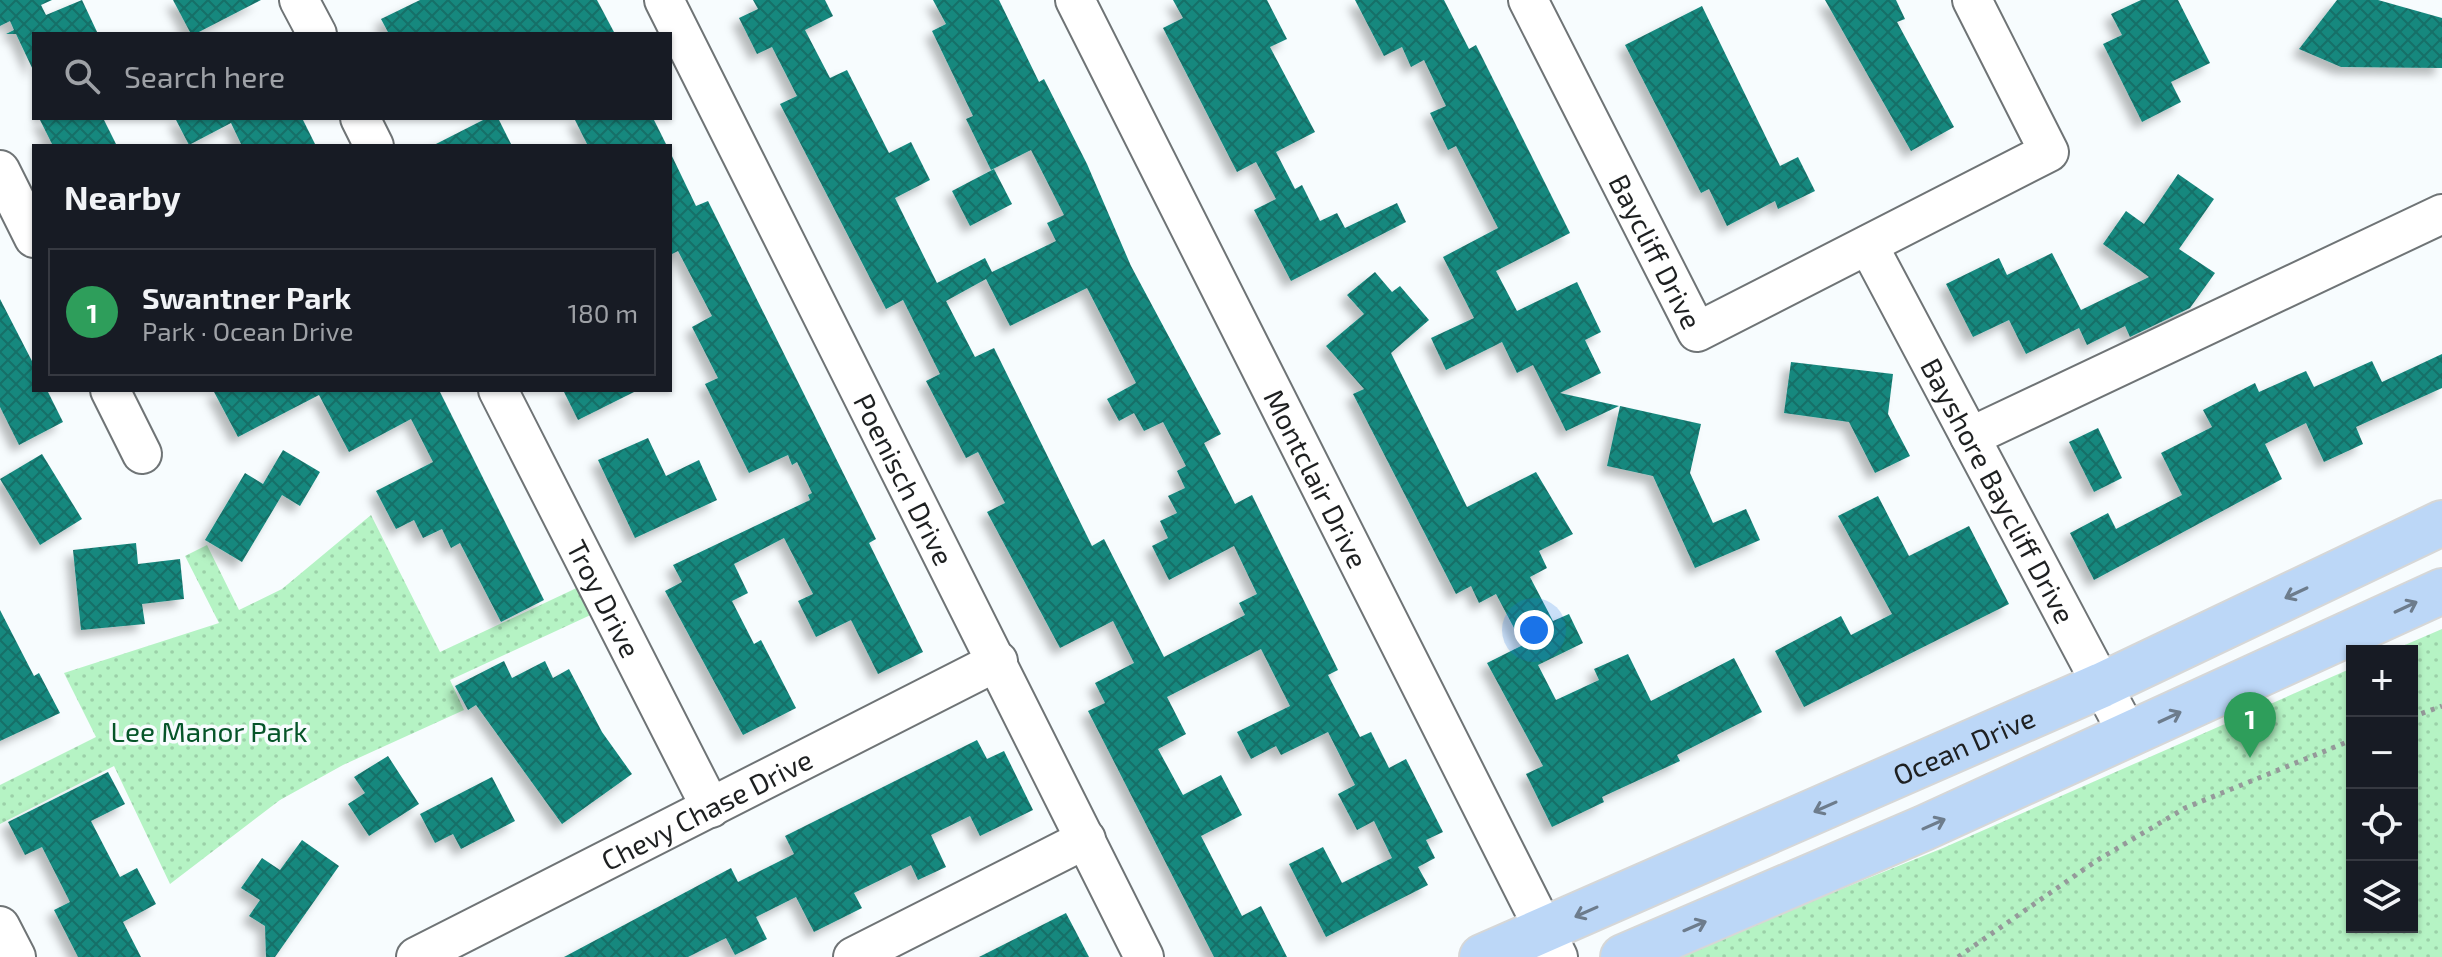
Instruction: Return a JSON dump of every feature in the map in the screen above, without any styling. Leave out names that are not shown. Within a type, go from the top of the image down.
[{"type":"main road","name":"Ocean Drive","points":[[1482,957],[1551,944],[1785,825],[2102,685],[2442,523]]},
{"type":"main road","name":"Ocean Drive","points":[[1623,957],[2129,736],[2442,591]]},
{"type":"main road","points":[[1785,825],[1811,877]]},
{"type":"street","points":[[299,0],[316,32]]},
{"type":"street","name":"Poenisch Drive","points":[[664,0],[1144,957]]},
{"type":"street","name":"Montclair Drive","points":[[1075,0],[1551,944]]},
{"type":"street","name":"Baycliff Drive","points":[[1528,0],[1697,332],[1868,245]]},
{"type":"street","points":[[1868,245],[2049,152],[1972,0]]},
{"type":"street","points":[[361,120],[373,144]]},
{"type":"street","points":[[0,170],[32,234]]},
{"type":"street","points":[[1970,437],[2442,214]]},
{"type":"street","name":"Bayshore Baycliff Drive","points":[[1868,245],[2129,736]]},
{"type":"street","points":[[111,392],[142,454]]},
{"type":"street","name":"Troy Drive","points":[[499,392],[711,808]]},
{"type":"street","name":"Chevy Chase Drive","points":[[416,957],[998,661]]},
{"type":"street","points":[[853,957],[1086,839]]},
{"type":"street","points":[[0,926],[16,957]]},
{"type":"path","points":[[2418,715],[2442,706]]},
{"type":"path","points":[[1958,957],[2096,861],[2185,808],[2346,742]]},
{"type":"green space","name":"Lee Manor Park","points":[[371,515],[440,652],[583,585],[597,612],[450,680],[464,710],[343,765],[280,800],[170,884],[114,766],[0,824],[0,785],[96,737],[64,673],[219,623],[185,556],[207,545],[239,610],[282,589]]},
{"type":"green space","points":[[2442,629],[2442,957],[1673,957],[1943,848],[2346,671],[2346,933],[2418,933],[2418,645],[2405,645]]},
{"type":"building","points":[[0,0],[52,0],[41,5],[46,15],[82,0],[97,32],[32,32],[32,68],[16,34],[6,34],[14,30],[10,21],[0,26]]},
{"type":"building","points":[[173,0],[261,0],[199,32],[190,32]]},
{"type":"building","points":[[420,0],[597,0],[614,32],[388,32],[381,19]]},
{"type":"building","points":[[753,0],[825,0],[833,16],[805,30],[830,78],[847,70],[889,153],[911,142],[930,180],[895,198],[937,283],[985,258],[992,272],[1056,241],[1047,223],[1064,215],[1031,150],[991,170],[966,119],[973,116],[932,31],[946,24],[933,0],[999,0],[1039,82],[1044,79],[1087,164],[1131,266],[1221,434],[1204,443],[1235,504],[1252,495],[1338,670],[1328,675],[1360,737],[1371,732],[1389,768],[1406,759],[1443,832],[1426,840],[1435,858],[1418,867],[1428,885],[1326,937],[1289,864],[1323,847],[1342,883],[1392,858],[1374,821],[1357,830],[1338,794],[1355,785],[1328,732],[1281,755],[1276,746],[1251,759],[1237,732],[1290,706],[1261,649],[1167,697],[1186,734],[1158,749],[1183,795],[1221,775],[1242,815],[1201,836],[1242,916],[1261,906],[1287,957],[1214,957],[1088,711],[1105,703],[1095,683],[1134,663],[1113,621],[1060,648],[987,512],[1005,503],[978,452],[966,458],[926,381],[940,374],[903,300],[886,309],[780,104],[797,96],[772,47],[757,54],[739,18],[758,9]],"holes":[[[986,279],[1010,326],[1087,288],[1136,383],[1107,399],[1119,421],[1134,413],[1144,431],[1163,422],[1186,466],[1177,471],[1185,488],[1168,496],[1177,513],[1160,521],[1168,538],[1152,546],[1169,580],[1234,546],[1257,594],[1239,603],[1245,615],[1164,657],[1104,539],[1092,546],[994,348],[975,357],[946,301]]]},
{"type":"building","points":[[1173,0],[1267,0],[1287,39],[1270,47],[1315,132],[1276,152],[1295,189],[1302,185],[1320,221],[1337,213],[1345,228],[1397,203],[1406,222],[1291,281],[1254,210],[1276,199],[1256,162],[1237,172],[1163,28],[1183,18]]},
{"type":"building","points":[[1355,0],[1444,0],[1469,49],[1476,45],[1570,233],[1496,271],[1517,311],[1577,282],[1601,332],[1585,340],[1601,373],[1560,393],[1619,406],[1566,431],[1533,365],[1517,373],[1502,342],[1446,370],[1431,338],[1474,318],[1443,257],[1498,228],[1456,146],[1448,150],[1430,113],[1446,106],[1424,60],[1411,67],[1402,47],[1384,56]]},
{"type":"building","points":[[1825,0],[1896,0],[1905,19],[1897,22],[1954,127],[1911,151]]},
{"type":"building","points":[[2141,0],[2178,0],[2210,63],[2171,82],[2181,102],[2142,122],[2103,44],[2122,35],[2111,14]]},
{"type":"building","points":[[2337,0],[2378,0],[2442,18],[2442,68],[2341,67],[2299,49]]},
{"type":"building","points":[[1702,6],[1780,166],[1798,157],[1815,191],[1778,209],[1775,201],[1727,226],[1709,189],[1701,193],[1625,45]]},
{"type":"building","points":[[40,120],[104,120],[116,144],[52,144]]},
{"type":"building","points":[[176,120],[303,120],[315,144],[241,144],[231,123],[188,144]]},
{"type":"building","points":[[483,120],[499,120],[511,144],[436,144]]},
{"type":"building","points":[[575,120],[654,120],[666,144],[587,144]]},
{"type":"building","points":[[672,156],[696,206],[708,201],[876,539],[869,543],[923,652],[878,674],[851,620],[816,637],[798,601],[813,594],[784,538],[734,564],[748,593],[732,601],[754,644],[761,640],[796,708],[743,735],[665,591],[682,582],[673,565],[810,500],[808,495],[812,493],[797,462],[792,465],[788,455],[749,473],[705,384],[718,378],[692,327],[712,316],[678,251],[672,254]]},
{"type":"building","points":[[994,169],[1012,204],[970,226],[952,191]]},
{"type":"building","points":[[2178,174],[2214,199],[2179,249],[2215,273],[2190,308],[2130,337],[2125,326],[2087,345],[2079,328],[2026,354],[2009,320],[1973,337],[1946,284],[1999,258],[2007,275],[2052,253],[2081,310],[2149,277],[2103,244],[2126,211],[2144,224]]},
{"type":"building","points":[[1375,272],[1392,292],[1400,286],[1429,320],[1391,353],[1467,507],[1536,472],[1573,534],[1539,551],[1547,568],[1530,577],[1553,621],[1569,614],[1583,643],[1538,665],[1556,700],[1599,680],[1594,669],[1628,654],[1651,701],[1734,658],[1762,712],[1677,755],[1680,761],[1602,797],[1604,802],[1552,827],[1526,774],[1543,766],[1487,663],[1523,645],[1496,594],[1479,603],[1471,586],[1456,594],[1353,394],[1364,389],[1326,346],[1364,314],[1347,295]]},
{"type":"building","points":[[0,299],[32,361],[32,392],[48,392],[63,422],[19,445],[0,407]]},
{"type":"building","points":[[2442,354],[2442,388],[2356,427],[2363,444],[2324,462],[2306,423],[2265,444],[2282,479],[2094,580],[2070,533],[2108,513],[2116,529],[2182,495],[2161,453],[2212,427],[2203,410],[2255,383],[2259,392],[2306,371],[2314,387],[2372,361],[2382,382]]},
{"type":"building","points":[[1791,362],[1893,374],[1888,414],[1910,456],[1875,473],[1849,422],[1784,413]]},
{"type":"building","points":[[214,392],[440,392],[544,600],[501,622],[460,543],[451,548],[442,529],[423,538],[414,520],[396,529],[376,491],[433,462],[411,419],[349,452],[319,395],[238,437]]},
{"type":"building","points":[[564,392],[634,392],[578,420]]},
{"type":"building","points":[[1620,406],[1701,424],[1690,473],[1713,523],[1746,509],[1760,540],[1695,568],[1653,476],[1607,466]]},
{"type":"building","points":[[2098,428],[2122,478],[2094,492],[2069,442]]},
{"type":"building","points":[[648,438],[666,476],[699,460],[717,500],[635,538],[598,460]]},
{"type":"building","points":[[283,450],[320,472],[300,506],[282,495],[242,562],[205,540],[245,473],[263,484]]},
{"type":"building","points":[[42,454],[82,519],[40,545],[0,479]]},
{"type":"building","points":[[1878,496],[1909,556],[1969,526],[2009,604],[1804,707],[1775,651],[1841,616],[1851,635],[1892,614],[1838,516]]},
{"type":"building","points":[[136,543],[138,564],[180,559],[184,599],[142,604],[145,624],[81,630],[73,550]]},
{"type":"building","points":[[0,610],[34,676],[39,673],[60,713],[0,741]]},
{"type":"building","points":[[504,661],[512,678],[545,661],[553,678],[569,669],[602,732],[632,774],[562,824],[476,705],[468,710],[455,686]]},
{"type":"building","points":[[977,740],[987,759],[1004,751],[1033,810],[980,836],[970,816],[931,835],[946,867],[918,880],[911,865],[854,893],[862,908],[814,932],[796,897],[756,917],[767,939],[735,955],[726,938],[688,957],[564,957],[731,868],[738,882],[794,854],[785,836]]},
{"type":"building","points":[[388,756],[419,804],[369,836],[348,804],[365,793],[354,777]]},
{"type":"building","points":[[108,772],[125,804],[91,821],[120,877],[137,868],[156,904],[123,922],[141,957],[78,957],[54,910],[70,902],[42,847],[25,855],[8,822]]},
{"type":"building","points":[[492,777],[515,821],[461,849],[453,834],[435,843],[420,814]]},
{"type":"building","points":[[302,840],[339,866],[275,957],[266,957],[265,926],[249,916],[260,900],[241,888],[262,858],[280,870]]},
{"type":"building","points":[[1066,913],[1089,957],[979,957]]},
{"type":"place","name":"Swantner Park","points":[[2250,758]]}]
